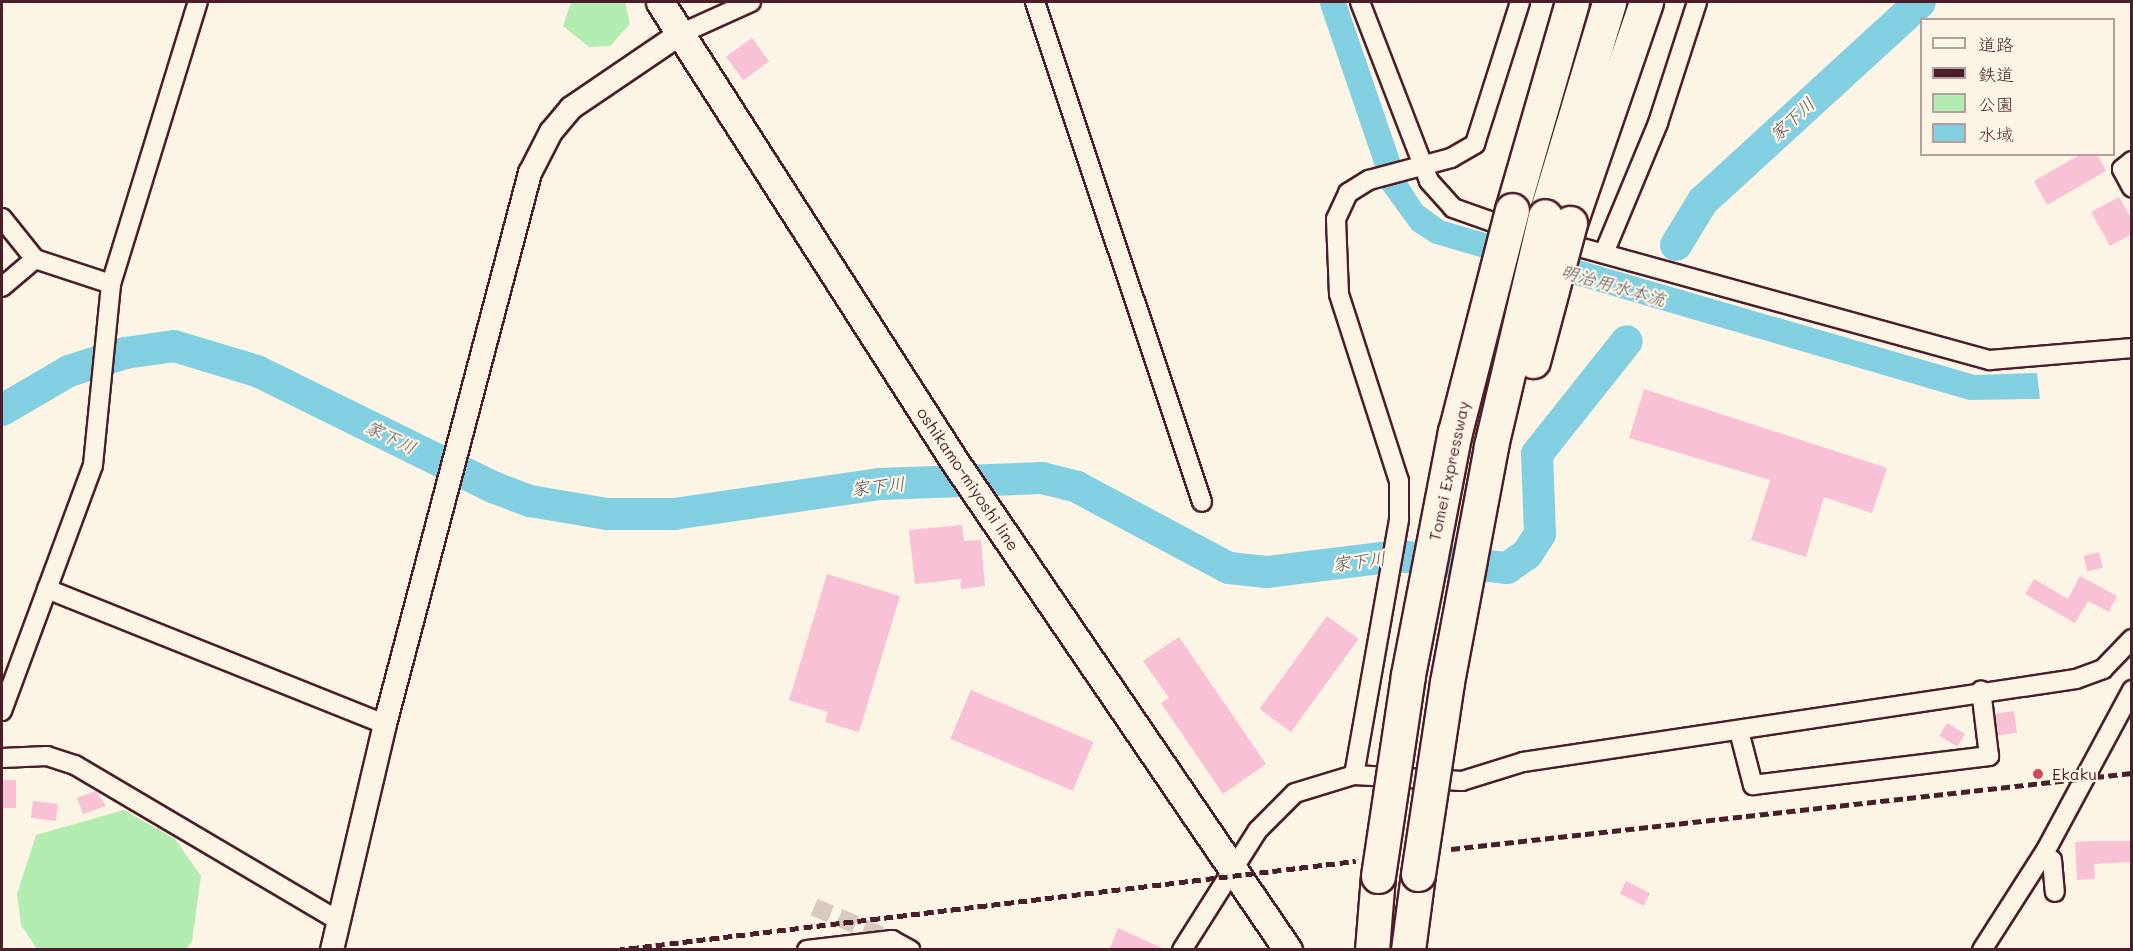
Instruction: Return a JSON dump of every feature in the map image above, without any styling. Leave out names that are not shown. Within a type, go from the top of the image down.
[{"type":"highway","name":"Tomei Expressway","points":[[1372,950],[1378,876],[1408,675],[1455,432],[1512,210],[1572,2]]},
{"type":"highway","points":[[1408,950],[1446,682],[1491,446],[1558,219],[1609,2]]},
{"type":"highway","points":[[1558,219],[1646,2]]},
{"type":"main road","name":"oshikamo-miyoshi line","points":[[660,2],[955,462],[1288,950]]},
{"type":"street","points":[[2,711],[93,465],[111,284],[198,2]]},
{"type":"street","points":[[332,950],[385,724],[461,445],[530,173],[551,132],[571,108],[680,34],[751,2]]},
{"type":"street","points":[[1035,2],[1202,502]]},
{"type":"street","points":[[1360,2],[1415,166],[1453,208],[1480,221],[1990,360],[2132,348]]},
{"type":"street","points":[[1353,774],[1399,519],[1399,481],[1388,433],[1339,294],[1333,245],[1336,219],[1348,193],[1369,180],[1451,158],[1475,144],[1520,2]]},
{"type":"street","points":[[1604,253],[1658,123],[1697,2]]},
{"type":"street","points":[[2132,161],[2122,169],[2132,188]]},
{"type":"street","points":[[2,218],[35,259],[111,284]]},
{"type":"street","points":[[2,287],[35,259]]},
{"type":"street","points":[[47,589],[385,724]]},
{"type":"street","points":[[1182,950],[1232,867],[1258,830],[1295,793],[1353,774],[1462,781],[1523,762],[1739,731],[1981,690],[2076,679],[2103,669],[2132,639]]},
{"type":"street","points":[[1739,731],[1753,784],[1989,756],[1981,690]]},
{"type":"street","points":[[1982,950],[2046,850],[2132,690]]},
{"type":"street","points":[[2,758],[47,756],[75,765],[339,921]]},
{"type":"street","points":[[1994,950],[2052,860],[2055,892]]},
{"type":"street","points":[[807,950],[892,940],[910,950]]},
{"type":"green space","points":[[571,2],[625,2],[630,24],[610,46],[589,47],[563,26]]},
{"type":"green space","points":[[124,810],[175,839],[201,876],[192,941],[186,949],[37,949],[21,925],[17,894],[36,835]]},
{"type":"water","name":"明治用水本流","points":[[1319,2],[1346,2],[1408,183],[1422,205],[1444,221],[1975,375],[2037,373],[2040,399],[1969,400],[1432,243],[1412,230],[1383,190]]},
{"type":"building","points":[[752,38],[769,61],[743,80],[726,57]]},
{"type":"building","points":[[2078,156],[2098,156],[2106,171],[2047,205],[2034,181]]},
{"type":"building","points":[[2119,197],[2132,220],[2132,234],[2110,246],[2091,212]]},
{"type":"building","points":[[1644,389],[1887,468],[1872,513],[1824,497],[1806,557],[1751,540],[1770,480],[1629,438]]},
{"type":"building","points":[[962,525],[964,541],[981,540],[985,586],[961,589],[961,579],[915,584],[909,530]]},
{"type":"building","points":[[2099,552],[2103,568],[2087,571],[2083,556]]},
{"type":"building","points":[[827,574],[900,596],[859,732],[825,722],[828,712],[789,700]]},
{"type":"building","points":[[2080,576],[2117,596],[2109,612],[2088,601],[2075,623],[2025,594],[2034,579],[2068,599]]},
{"type":"building","points":[[1327,616],[1359,639],[1291,732],[1259,709]]},
{"type":"building","points":[[1179,637],[1266,764],[1223,794],[1161,703],[1169,698],[1143,661]]},
{"type":"building","points":[[971,690],[1093,742],[1073,791],[950,739]]},
{"type":"building","points":[[2014,711],[2017,733],[1998,735],[1995,714]]},
{"type":"building","points":[[1947,723],[1965,734],[1957,747],[1939,736]]},
{"type":"building","points":[[2,780],[16,780],[16,808],[2,808]]},
{"type":"building","points":[[96,791],[106,806],[83,814],[77,798]]},
{"type":"building","points":[[33,801],[58,804],[56,821],[31,818]]},
{"type":"building","points":[[2132,841],[2132,862],[2094,864],[2095,879],[2077,880],[2075,842]]},
{"type":"building","points":[[1626,881],[1650,893],[1644,906],[1620,893]]},
{"type":"building","points":[[1118,928],[1166,950],[1109,950]]},
{"type":"waterway","name":"家下川","points":[[1676,245],[1703,201],[1920,2]]},
{"type":"waterway","name":"家下川","points":[[2,410],[69,371],[125,353],[174,346],[257,371],[493,487],[530,501],[607,514],[674,514],[879,484],[1042,478],[1077,487],[1229,568],[1267,572],[1398,556],[1507,568],[1527,554],[1540,534],[1537,454],[1627,341]]},
{"type":"tunnel","points":[[814,907],[892,940]]},
{"type":"railway","points":[[1451,849],[2132,773]]},
{"type":"railway","points":[[616,950],[1356,861]]},
{"type":"place","name":"Ekaku","points":[[2038,774]]}]
